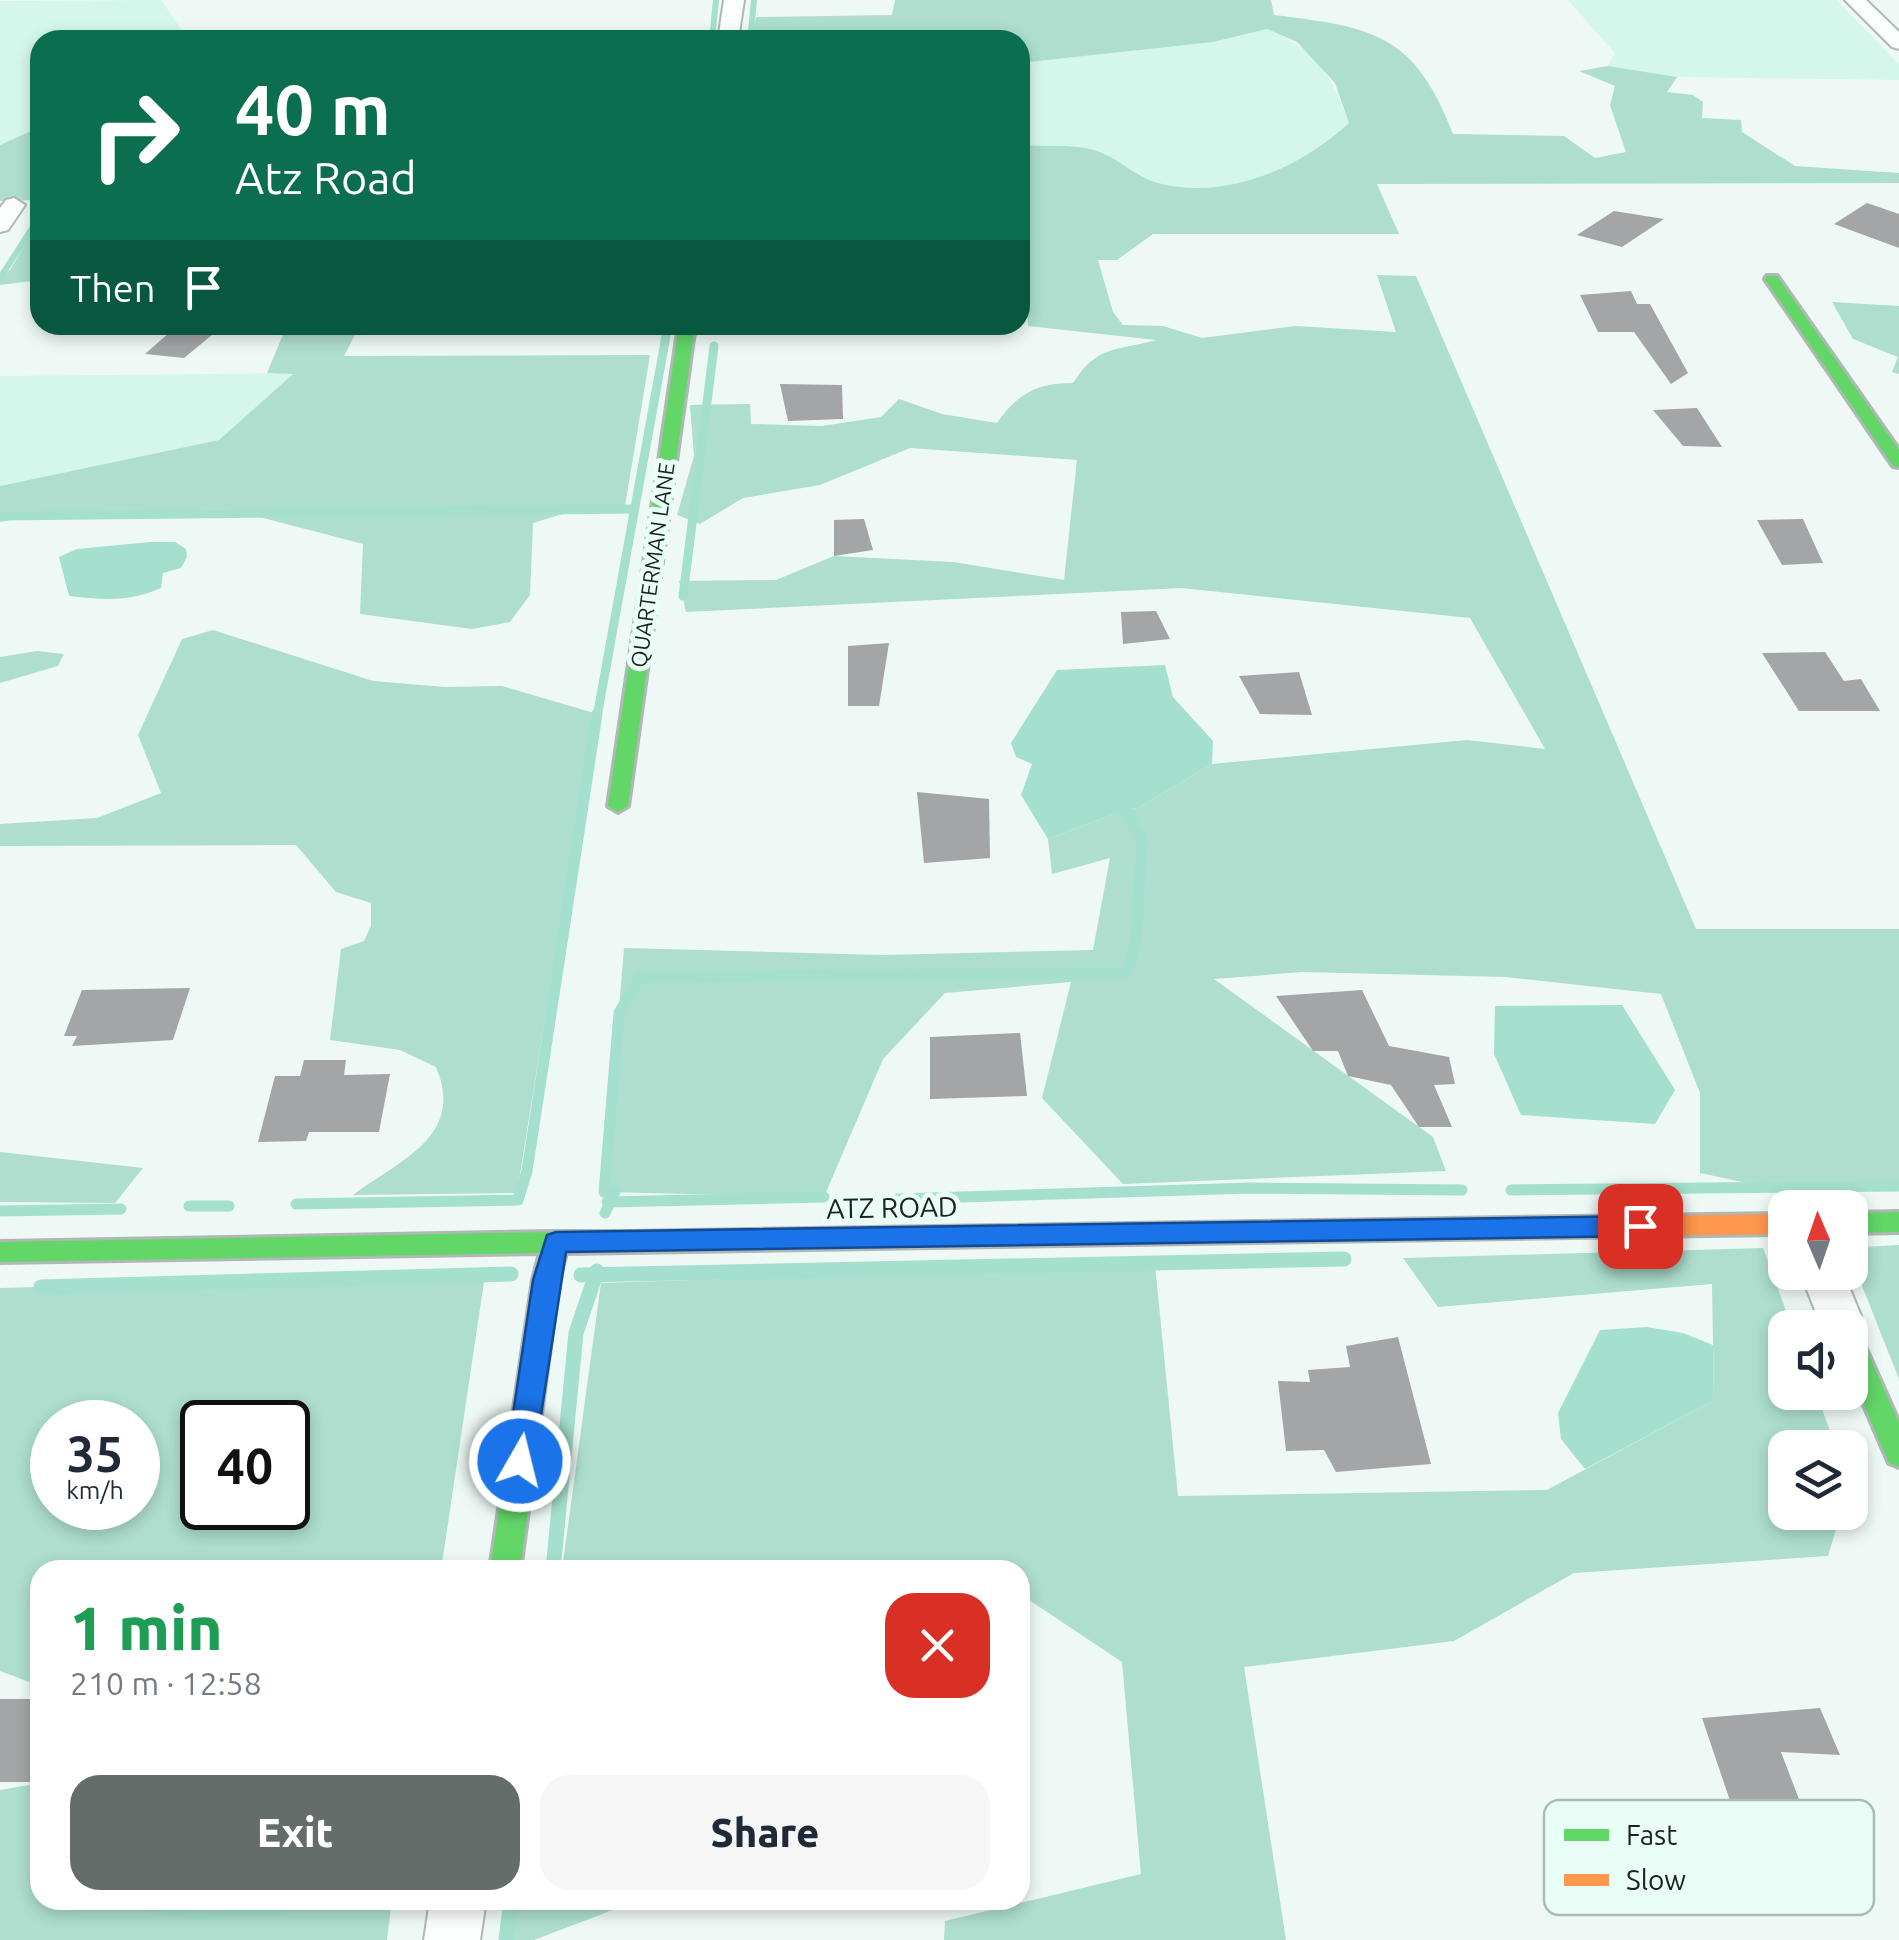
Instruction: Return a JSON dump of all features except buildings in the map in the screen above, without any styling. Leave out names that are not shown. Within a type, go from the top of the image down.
[{"type":"street","points":[[730,30],[734,0]]},
{"type":"street","points":[[1855,0],[1899,43]]},
{"type":"street","points":[[1772,279],[1899,462]]},
{"type":"street","name":"QUARTERMAN LANE","points":[[618,806],[686,335]]},
{"type":"street","points":[[1868,1223],[1899,1222]]},
{"type":"street","name":"ATZ ROAD","points":[[0,1252],[1768,1224]]},
{"type":"street","points":[[506,1560],[546,1280],[556,1242]]},
{"type":"street","points":[[1868,1382],[1899,1455]]},
{"type":"street","points":[[452,1940],[456,1910]]},
{"type":"shaded area","points":[[161,0],[182,30],[30,30],[30,132],[0,145],[0,1]]},
{"type":"shaded area","points":[[895,0],[1271,0],[1274,15],[1364,32],[1406,56],[1423,75],[1453,134],[1564,136],[1595,158],[1626,152],[1610,105],[1615,86],[1579,71],[1608,66],[1677,77],[1667,92],[1693,95],[1703,102],[1702,118],[1741,120],[1742,132],[1795,166],[1899,173],[1899,183],[1377,184],[1399,234],[1153,234],[1117,260],[1098,260],[1113,312],[1123,325],[1163,326],[1202,338],[1295,326],[1396,332],[1377,275],[1416,276],[1696,929],[1899,929],[1899,1182],[1761,1186],[1700,1173],[1700,1093],[1661,994],[1505,977],[1302,972],[1214,979],[1433,1137],[1446,1171],[1123,1184],[1042,1098],[1071,982],[945,993],[883,1059],[824,1197],[604,1192],[624,948],[883,955],[1093,950],[1110,858],[1052,874],[1048,839],[1138,808],[1212,764],[1467,740],[1545,749],[1470,618],[1182,588],[686,612],[679,581],[776,580],[834,556],[953,562],[1064,580],[1077,460],[910,448],[820,485],[743,498],[700,524],[677,515],[694,456],[690,405],[750,404],[751,424],[822,426],[881,417],[899,399],[942,414],[997,423],[1029,392],[1073,383],[1099,356],[1156,340],[1030,326],[1030,145],[1088,149],[1158,183],[1210,188],[1261,177],[1285,167],[1349,123],[1335,83],[1297,42],[1267,29],[1213,42],[1030,62],[1030,30],[753,30],[756,17],[892,15]]},
{"type":"shaded area","points":[[1568,0],[1836,0],[1899,64],[1899,80],[1677,77],[1608,66],[1615,53]]},
{"type":"shaded area","points":[[1267,29],[1284,37],[1320,66],[1349,123],[1285,167],[1261,177],[1210,188],[1158,183],[1088,149],[1030,145],[1030,62],[1213,42]]},
{"type":"shaded area","points":[[30,132],[30,200],[0,201],[0,145]]},
{"type":"shaded area","points":[[30,236],[30,281],[0,285],[0,279],[10,270]]},
{"type":"shaded area","points":[[1832,302],[1899,306],[1899,374],[1892,372],[1898,357],[1853,339]]},
{"type":"shaded area","points":[[283,335],[355,335],[344,356],[650,355],[624,512],[576,510],[533,523],[530,595],[510,622],[472,629],[360,614],[363,544],[229,509],[38,515],[0,522],[0,486],[219,440],[293,374],[267,373]]},
{"type":"shaded area","points":[[294,373],[219,440],[0,486],[0,376]]},
{"type":"shaded area","points":[[175,542],[186,549],[187,557],[181,568],[163,573],[161,588],[116,599],[69,596],[59,557],[77,549]]},
{"type":"shaded area","points":[[213,630],[373,681],[445,687],[502,686],[594,713],[517,1193],[353,1195],[424,1143],[442,1111],[443,1091],[436,1067],[400,1050],[330,1040],[341,949],[364,941],[371,926],[371,903],[336,892],[296,845],[0,846],[0,824],[97,818],[161,793],[138,735],[182,639]]},
{"type":"shaded area","points":[[37,651],[64,654],[58,666],[0,683],[0,657]]},
{"type":"shaded area","points":[[1165,665],[1173,697],[1213,741],[1212,764],[1138,808],[1048,839],[1021,795],[1032,764],[1016,757],[1011,743],[1057,670]]},
{"type":"shaded area","points":[[1622,1005],[1675,1090],[1655,1124],[1521,1115],[1494,1054],[1495,1006]]},
{"type":"shaded area","points":[[0,1152],[143,1168],[115,1203],[0,1202]]},
{"type":"shaded area","points":[[1899,1245],[1899,1379],[1864,1290],[1868,1290],[1868,1247]]},
{"type":"shaded area","points":[[1763,1248],[1768,1262],[1768,1290],[1778,1290],[1786,1310],[1768,1310],[1768,1410],[1822,1410],[1830,1430],[1768,1430],[1768,1530],[1836,1530],[1828,1556],[1574,1573],[1454,1641],[1244,1667],[1286,1940],[944,1940],[945,1921],[991,1910],[1030,1910],[1030,1901],[1141,1874],[1122,1662],[1030,1601],[1030,1560],[563,1560],[601,1283],[1155,1265],[1178,1496],[1547,1490],[1714,1400],[1712,1284],[1438,1307],[1403,1258]]},
{"type":"shaded area","points":[[485,1275],[442,1560],[30,1560],[30,1682],[0,1671],[0,1288]]},
{"type":"shaded area","points":[[1647,1327],[1683,1333],[1713,1345],[1714,1400],[1585,1469],[1561,1439],[1558,1413],[1600,1330]]},
{"type":"shaded area","points":[[30,1785],[30,1910],[391,1910],[387,1940],[0,1940],[0,1790]]},
{"type":"shaded area","points":[[145,1910],[284,1910],[283,1915],[192,1920]]},
{"type":"shaded area","points":[[516,1910],[613,1910],[534,1940],[512,1940]]},
{"type":"waterway","points":[[713,30],[716,0]]},
{"type":"waterway","points":[[751,30],[754,0]]},
{"type":"waterway","points":[[0,278],[30,232]]},
{"type":"waterway","points":[[597,717],[666,335]]},
{"type":"waterway","points":[[683,596],[714,346]]},
{"type":"waterway","points":[[0,516],[633,509]]},
{"type":"waterway","points":[[296,1204],[518,1200],[527,1171],[597,714]]},
{"type":"waterway","points":[[610,1202],[615,1192],[604,1192],[619,1013],[640,977],[1127,973],[1136,938],[1142,839],[1124,810]]},
{"type":"waterway","points":[[1511,1190],[1899,1186]]},
{"type":"waterway","points":[[896,1199],[1251,1188],[1462,1190]]},
{"type":"waterway","points":[[610,1202],[824,1197]]},
{"type":"waterway","points":[[605,1213],[610,1202]]},
{"type":"waterway","points":[[189,1206],[229,1206]]},
{"type":"waterway","points":[[0,1211],[121,1209]]},
{"type":"waterway","points":[[596,1275],[1344,1259]]},
{"type":"waterway","points":[[41,1287],[511,1274]]},
{"type":"waterway","points":[[581,1275],[596,1275]]},
{"type":"waterway","points":[[554,1560],[576,1333],[596,1275]]},
{"type":"waterway","points":[[506,1940],[510,1910]]},
{"type":"traffic: fast","points":[[1772,279],[1899,462]]},
{"type":"traffic: fast","points":[[618,806],[686,335]]},
{"type":"traffic: fast","points":[[1868,1223],[1899,1222]]},
{"type":"traffic: fast","points":[[934,1237],[1572,1227]]},
{"type":"traffic: fast","points":[[506,1560],[546,1280],[556,1242]]},
{"type":"traffic: fast","points":[[0,1252],[629,1242]]},
{"type":"traffic: fast","points":[[1868,1383],[1899,1455]]},
{"type":"traffic: slow","points":[[1572,1227],[1768,1224]]},
{"type":"traffic: slow","points":[[629,1242],[934,1237]]},
{"type":"route","points":[[520,1461],[546,1280],[556,1242],[1640,1226]]}]
